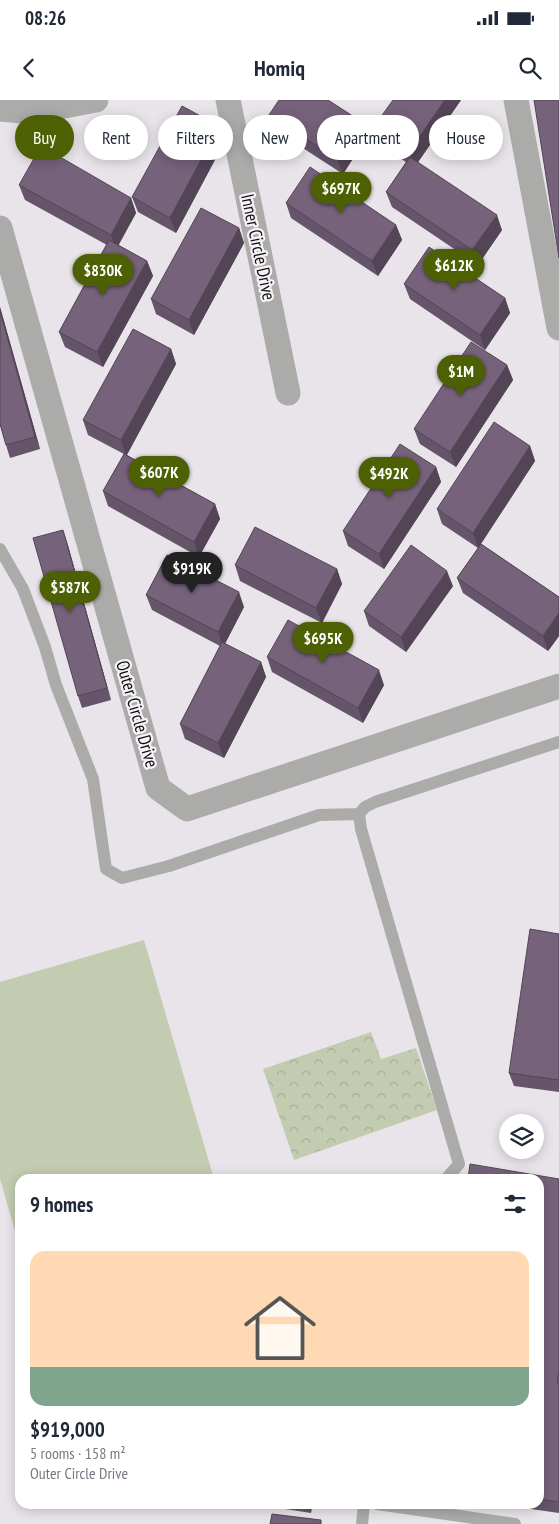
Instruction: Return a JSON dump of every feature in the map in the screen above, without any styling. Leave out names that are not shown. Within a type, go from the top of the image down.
[{"type":"street","points":[[0,109],[32,112],[96,100]]},
{"type":"street","name":"Inner Circle Drive","points":[[228,100],[288,393]]},
{"type":"street","points":[[516,100],[559,328]]},
{"type":"street","name":"Outer Circle Drive","points":[[0,228],[158,788],[187,809],[559,686]]},
{"type":"lane","points":[[0,549],[23,589],[45,647],[56,685],[93,779],[106,869],[122,878],[169,866],[319,815],[359,814],[365,807],[375,802],[559,742]]},
{"type":"lane","points":[[359,814],[361,829],[459,1164],[456,1174]]},
{"type":"lane","points":[[450,1174],[459,1164]]},
{"type":"lane","points":[[362,1524],[364,1509]]},
{"type":"lane","points":[[419,1509],[515,1524]]},
{"type":"green space","points":[[144,940],[213,1174],[15,1174],[15,1231],[0,1179],[0,982]]},
{"type":"green space","points":[[371,1032],[381,1059],[416,1048],[437,1110],[294,1160],[263,1069]]},
{"type":"building","points":[[279,100],[328,100],[351,115],[317,115],[317,146],[307,140],[307,115],[269,115]]},
{"type":"building","points":[[393,100],[445,100],[435,115],[429,115],[429,123],[419,138],[419,115],[382,115]]},
{"type":"building","points":[[534,100],[559,100],[559,258]]},
{"type":"building","points":[[182,106],[199,115],[177,115]]},
{"type":"building","points":[[158,150],[158,160],[201,160],[170,218],[132,197]]},
{"type":"building","points":[[33,160],[65,160],[131,198],[111,235],[19,185]]},
{"type":"building","points":[[408,160],[414,160],[497,215],[472,250],[386,192]]},
{"type":"building","points":[[310,167],[396,225],[372,261],[286,203]]},
{"type":"building","points":[[201,208],[239,228],[189,320],[151,299]]},
{"type":"building","points":[[109,240],[147,261],[97,352],[59,332]]},
{"type":"building","points":[[429,247],[505,298],[480,335],[404,284]]},
{"type":"building","points":[[0,311],[35,437],[6,445],[0,424]]},
{"type":"building","points":[[133,329],[171,349],[121,440],[83,420]]},
{"type":"building","points":[[471,342],[507,365],[450,452],[414,429]]},
{"type":"building","points":[[494,422],[530,446],[473,533],[437,509]]},
{"type":"building","points":[[400,444],[436,467],[379,554],[343,531]]},
{"type":"building","points":[[124,454],[215,504],[194,542],[103,491]]},
{"type":"building","points":[[255,527],[337,569],[316,608],[235,565]]},
{"type":"building","points":[[63,530],[107,688],[78,696],[33,538]]},
{"type":"building","points":[[481,544],[559,597],[559,613],[543,636],[457,578]]},
{"type":"building","points":[[411,545],[447,571],[401,637],[364,611]]},
{"type":"building","points":[[167,555],[239,592],[218,632],[146,595]]},
{"type":"building","points":[[288,620],[379,670],[358,708],[267,657]]},
{"type":"building","points":[[222,642],[261,662],[218,743],[180,724]]},
{"type":"building","points":[[530,929],[559,934],[559,1080],[509,1073]]},
{"type":"building","points":[[470,1164],[529,1174],[469,1174]]},
{"type":"building","points":[[544,1176],[559,1179],[559,1371],[557,1383],[559,1383],[559,1502],[544,1500]]},
{"type":"building","points":[[272,1514],[321,1520],[321,1524],[270,1524]]}]
